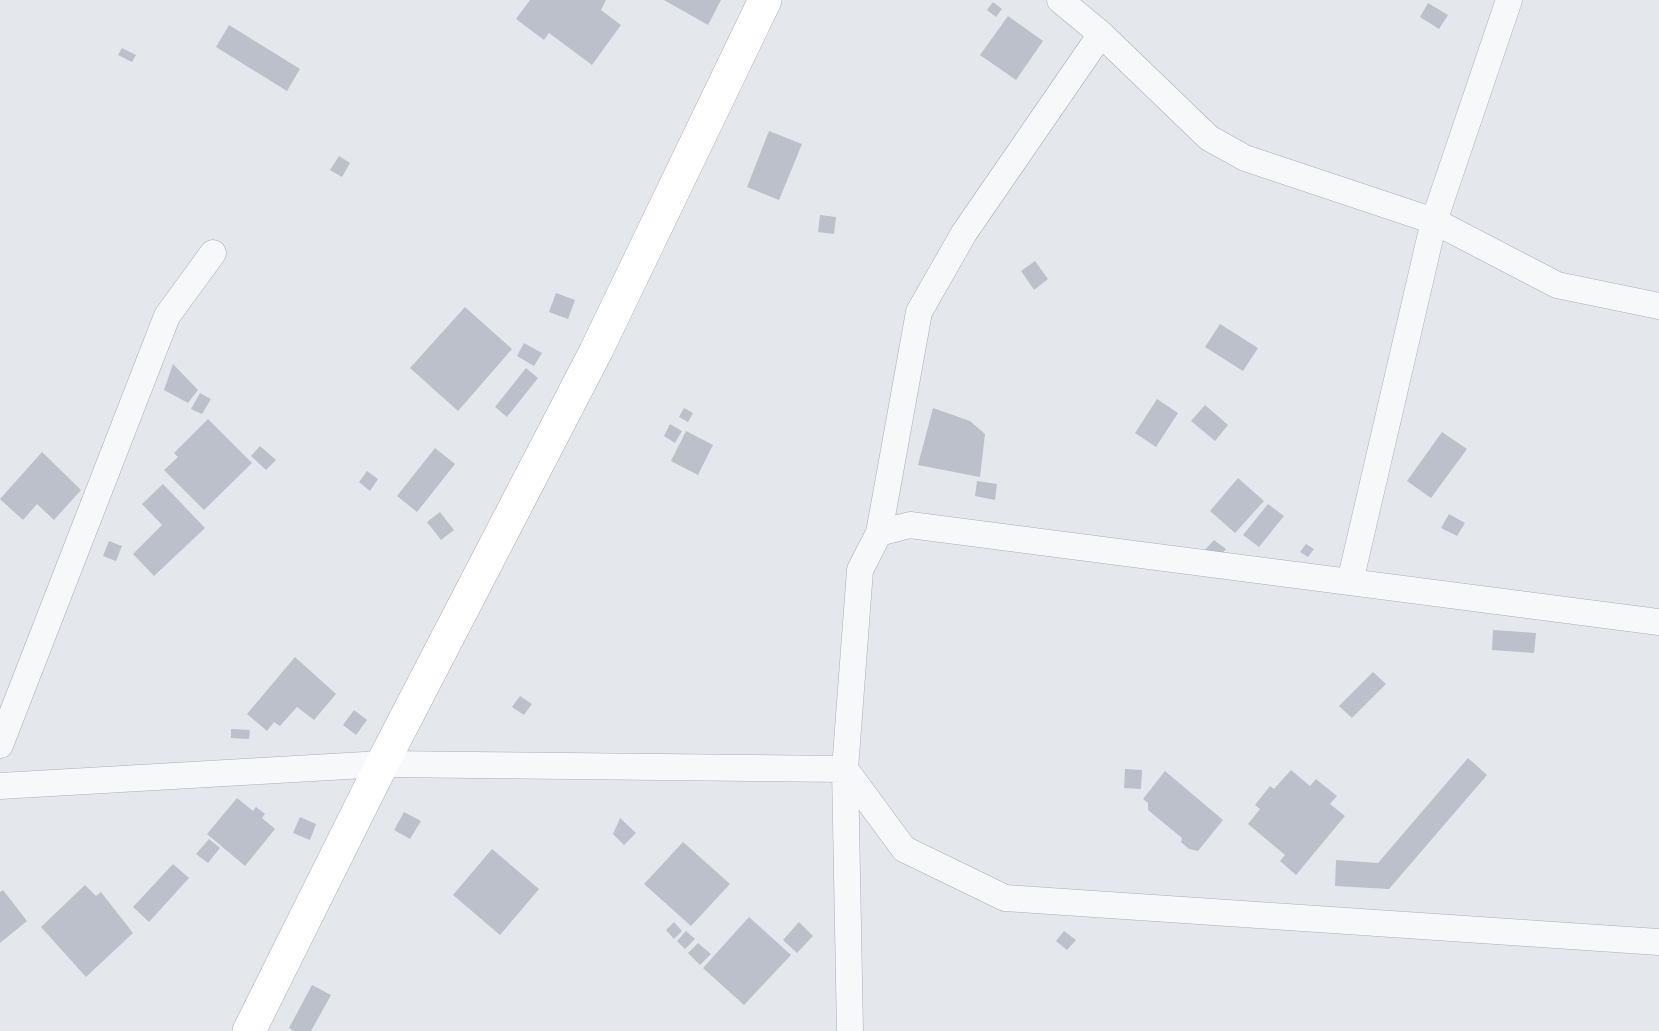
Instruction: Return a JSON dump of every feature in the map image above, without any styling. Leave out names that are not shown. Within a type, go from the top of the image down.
[{"type":"street","points":[[249,1031],[382,764],[596,351],[765,0]]},
{"type":"street","points":[[1060,0],[1101,34],[1209,138],[1245,158],[1434,221],[1557,285],[1659,306]]},
{"type":"street","points":[[1350,582],[1434,221],[1509,0]]},
{"type":"street","points":[[850,1031],[845,769],[860,570],[879,533],[919,312],[964,233],[1101,34]]},
{"type":"street","points":[[0,745],[167,316],[213,252]]},
{"type":"street","points":[[879,533],[910,525],[1659,621]]},
{"type":"street","points":[[0,786],[382,764],[845,769]]},
{"type":"street","points":[[845,769],[904,849],[1005,898],[1659,942]]},
{"type":"building","points":[[530,0],[606,0],[601,10],[621,25],[592,65],[549,33],[544,40],[516,19]]},
{"type":"building","points":[[664,0],[721,0],[708,25]]},
{"type":"building","points":[[993,2],[1002,9],[996,17],[987,10]]},
{"type":"building","points":[[1428,3],[1448,15],[1439,29],[1420,17]]},
{"type":"building","points":[[1008,16],[1043,41],[1016,80],[980,55]]},
{"type":"building","points":[[229,25],[300,69],[287,91],[216,47]]},
{"type":"building","points":[[122,48],[136,55],[132,62],[118,55]]},
{"type":"building","points":[[769,131],[802,144],[779,200],[747,187]]},
{"type":"building","points":[[339,156],[350,163],[342,177],[330,170]]},
{"type":"building","points":[[820,215],[836,217],[834,234],[818,232]]},
{"type":"building","points":[[1035,261],[1048,279],[1034,290],[1021,271]]},
{"type":"building","points":[[556,293],[575,300],[568,319],[549,312]]},
{"type":"building","points":[[465,307],[512,349],[458,411],[410,368]]},
{"type":"building","points":[[1220,324],[1258,348],[1243,371],[1205,347]]},
{"type":"building","points":[[524,343],[542,353],[534,366],[517,356]]},
{"type":"building","points":[[173,364],[198,390],[188,403],[164,390]]},
{"type":"building","points":[[526,368],[538,378],[507,417],[495,407]]},
{"type":"building","points":[[200,393],[211,399],[202,414],[191,409]]},
{"type":"building","points":[[1157,399],[1178,413],[1156,447],[1135,433]]},
{"type":"building","points":[[1205,405],[1228,425],[1215,441],[1191,421]]},
{"type":"building","points":[[684,408],[693,413],[688,422],[679,417]]},
{"type":"building","points":[[933,408],[970,421],[985,434],[980,477],[918,465]]},
{"type":"building","points":[[208,419],[252,463],[204,510],[164,470],[178,457],[174,453]]},
{"type":"building","points":[[670,424],[682,431],[675,443],[664,436]]},
{"type":"building","points":[[686,431],[713,445],[698,475],[671,461]]},
{"type":"building","points":[[1442,432],[1467,449],[1431,498],[1407,481]]},
{"type":"building","points":[[260,446],[276,460],[266,470],[251,456]]},
{"type":"building","points":[[435,448],[455,464],[417,512],[397,496]]},
{"type":"building","points":[[42,452],[81,490],[54,520],[37,504],[23,520],[0,499]]},
{"type":"building","points":[[367,471],[378,479],[370,491],[359,482]]},
{"type":"building","points":[[1238,478],[1264,501],[1235,533],[1210,511]]},
{"type":"building","points":[[977,481],[997,484],[995,500],[975,496]]},
{"type":"building","points":[[163,484],[205,528],[154,576],[133,554],[162,525],[142,504]]},
{"type":"building","points":[[1268,504],[1284,516],[1259,547],[1243,535]]},
{"type":"building","points":[[440,512],[454,530],[441,540],[427,522]]},
{"type":"building","points":[[1449,514],[1465,523],[1457,536],[1441,528]]},
{"type":"building","points":[[1214,540],[1226,549],[1215,562],[1204,551]]},
{"type":"building","points":[[109,541],[122,546],[116,561],[103,556]]},
{"type":"building","points":[[1306,544],[1314,549],[1308,557],[1300,552]]},
{"type":"building","points":[[1493,630],[1536,633],[1534,653],[1492,650]]},
{"type":"building","points":[[295,657],[336,694],[314,720],[297,707],[280,726],[274,722],[267,731],[247,714]]},
{"type":"building","points":[[1373,672],[1386,684],[1352,718],[1339,706]]},
{"type":"building","points":[[520,696],[532,704],[524,715],[512,707]]},
{"type":"building","points":[[354,710],[367,720],[356,735],[343,725]]},
{"type":"building","points":[[231,729],[250,730],[249,739],[231,738]]},
{"type":"building","points":[[1468,758],[1487,775],[1389,889],[1335,886],[1336,860],[1378,863]]},
{"type":"building","points":[[1125,769],[1142,770],[1141,789],[1124,788]]},
{"type":"building","points":[[1291,770],[1310,786],[1316,779],[1337,796],[1330,804],[1345,816],[1296,875],[1280,861],[1285,855],[1248,824],[1260,809],[1255,805],[1270,786],[1274,789]]},
{"type":"building","points":[[1165,771],[1223,820],[1198,851],[1189,849],[1181,842],[1182,838],[1148,810],[1148,803],[1143,799]]},
{"type":"building","points":[[237,798],[253,811],[256,807],[265,814],[262,818],[275,829],[245,866],[207,834]]},
{"type":"building","points":[[404,812],[421,821],[410,839],[394,830]]},
{"type":"building","points":[[300,817],[316,824],[310,840],[293,833]]},
{"type":"building","points":[[620,818],[636,833],[624,845],[613,834]]},
{"type":"building","points":[[209,839],[220,848],[208,863],[196,854]]},
{"type":"building","points":[[683,842],[730,884],[691,926],[644,884]]},
{"type":"building","points":[[492,849],[539,889],[500,935],[453,895]]},
{"type":"building","points":[[173,864],[189,878],[149,922],[133,907]]},
{"type":"building","points":[[85,885],[96,896],[101,892],[133,933],[86,977],[41,927]]},
{"type":"building","points":[[3,890],[27,921],[0,943],[0,892]]},
{"type":"building","points":[[749,917],[791,955],[744,1005],[703,968]]},
{"type":"building","points":[[674,922],[682,931],[674,939],[666,930]]},
{"type":"building","points":[[799,922],[813,936],[797,953],[783,940]]},
{"type":"building","points":[[686,931],[695,939],[685,949],[677,941]]},
{"type":"building","points":[[1064,931],[1076,940],[1067,950],[1056,941]]},
{"type":"building","points":[[698,943],[711,954],[700,965],[688,953]]},
{"type":"building","points":[[312,985],[331,995],[311,1031],[294,1031],[289,1028]]}]
